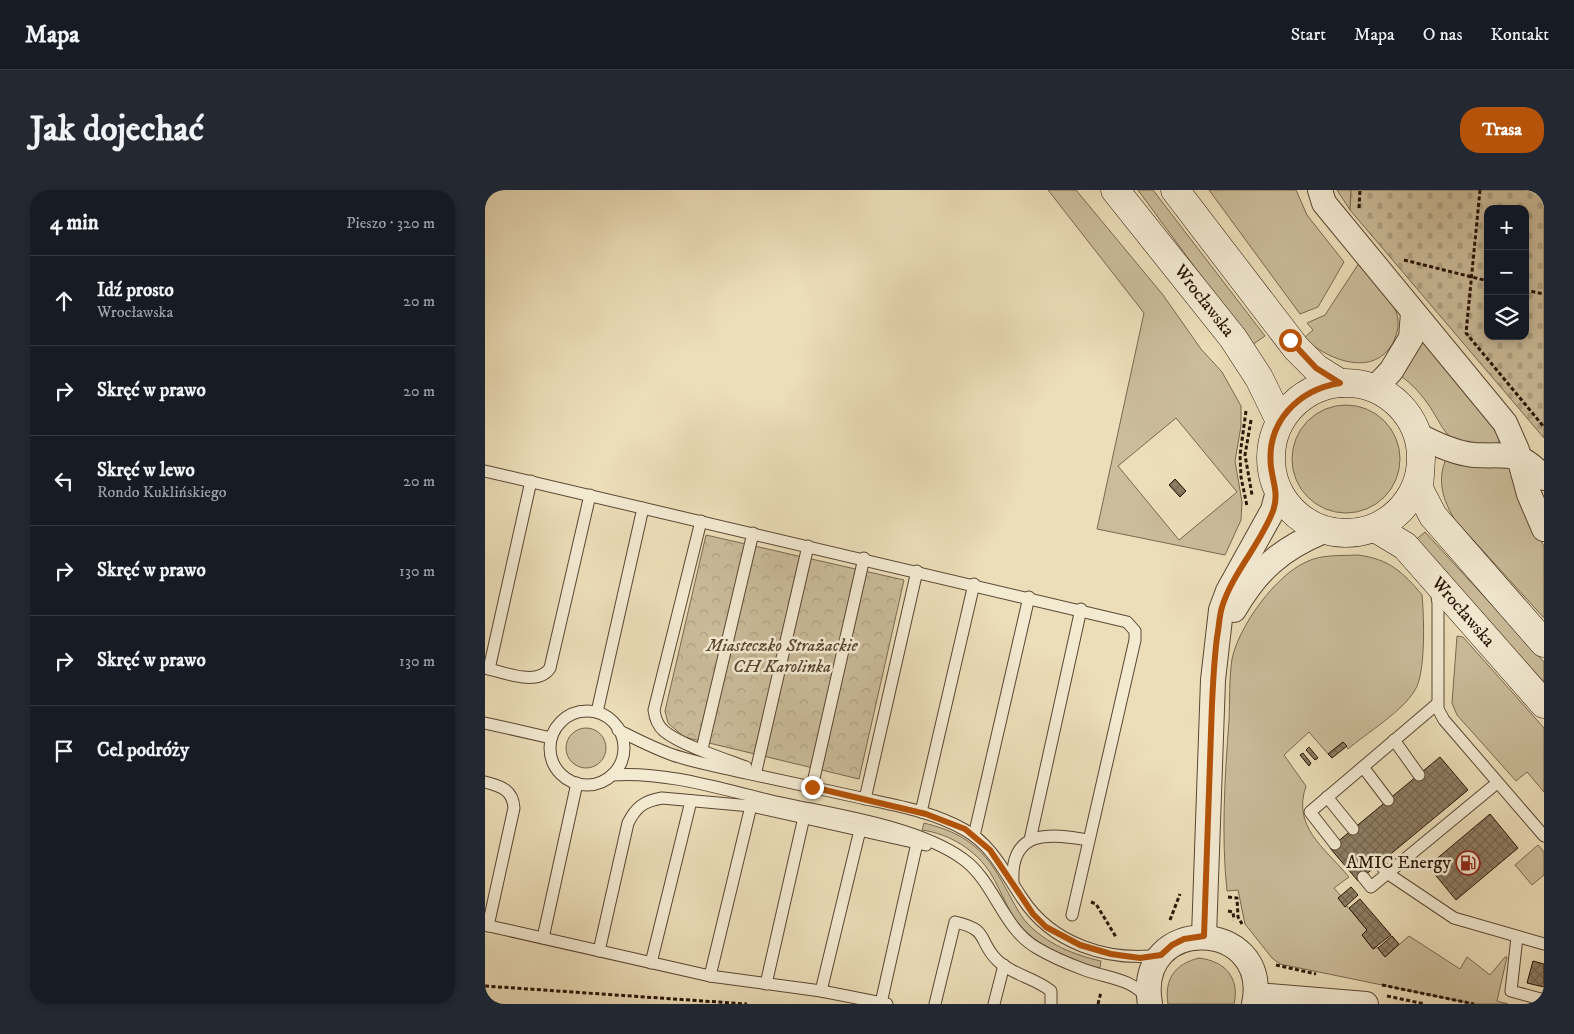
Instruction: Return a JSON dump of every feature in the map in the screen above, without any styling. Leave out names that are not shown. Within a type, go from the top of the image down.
[{"type":"main road","name":"Wrocławska","points":[[1115,190],[1233,338],[1259,378],[1280,421]]},
{"type":"main road","points":[[1178,192],[1296,348],[1316,368],[1340,383]]},
{"type":"main road","points":[[1420,474],[1408,501],[1388,521],[1375,528],[1350,534],[1324,531],[1297,515],[1277,491],[1273,479],[1270,455],[1275,432],[1280,421],[1299,399],[1325,385],[1340,383],[1363,385],[1375,388],[1386,394],[1401,407],[1418,435],[1422,461],[1419,489],[1433,516],[1544,643]]},
{"type":"main road","name":"Wrocławska","points":[[1375,528],[1405,546],[1544,704]]},
{"type":"street","points":[[1321,190],[1324,203],[1505,423],[1519,457],[1529,494],[1544,529]]},
{"type":"street","points":[[1375,388],[1391,371],[1411,338],[1413,313]]},
{"type":"street","points":[[1418,435],[1451,450],[1473,455],[1498,454],[1519,457],[1534,467],[1544,478]]},
{"type":"street","points":[[1204,936],[1213,680],[1221,610],[1227,591],[1273,510],[1277,491]]},
{"type":"street","points":[[1217,637],[1253,580],[1272,560],[1297,542],[1324,531]]},
{"type":"street","points":[[1150,1004],[1149,981],[1154,966],[1161,955],[1172,945],[1184,939],[1204,936],[1221,940],[1237,948],[1248,962],[1255,978],[1255,1000],[1366,1004]]},
{"type":"lane","points":[[485,471],[1081,609],[1127,622],[1135,631],[1135,640],[1072,915]]},
{"type":"lane","points":[[531,482],[487,668],[522,676],[538,677],[547,674],[550,668],[590,495]]},
{"type":"lane","points":[[597,712],[643,508]]},
{"type":"lane","points":[[701,521],[654,710],[659,724],[664,731],[702,749],[778,780]]},
{"type":"lane","points":[[702,749],[753,533]]},
{"type":"lane","points":[[756,772],[808,546]]},
{"type":"lane","points":[[812,787],[863,558]]},
{"type":"lane","points":[[865,799],[917,571]]},
{"type":"lane","points":[[1434,579],[1438,603],[1437,704],[1444,720],[1544,836]]},
{"type":"lane","points":[[921,812],[974,584]]},
{"type":"lane","points":[[974,836],[1029,597]]},
{"type":"lane","points":[[1013,884],[1014,861],[1017,854],[1029,840],[1081,609]]},
{"type":"lane","points":[[1335,844],[1310,812],[1437,704]]},
{"type":"lane","points":[[581,712],[597,712],[612,720],[618,730],[622,735],[624,748],[621,764],[612,775],[601,782],[585,785],[577,783],[563,776],[554,765],[550,752],[551,738],[557,725],[567,717],[581,712]]},
{"type":"lane","points":[[485,723],[551,738]]},
{"type":"lane","points":[[618,730],[675,756],[921,812],[943,819],[974,836],[990,850],[1033,914],[1046,927],[1080,945],[1126,957],[1161,955]]},
{"type":"lane","points":[[1394,740],[1419,775]]},
{"type":"lane","points":[[1363,767],[1388,800]]},
{"type":"lane","points":[[612,775],[665,778],[908,832],[950,851],[976,870],[1011,924],[1030,944],[1087,971],[1135,986],[1143,992],[1150,1004]]},
{"type":"lane","points":[[485,782],[500,786],[509,792],[514,808],[487,926],[710,976],[821,991],[884,1003],[917,843]]},
{"type":"lane","points":[[1363,877],[1371,887],[1497,782]]},
{"type":"lane","points":[[543,938],[577,783]]},
{"type":"lane","points":[[1327,797],[1353,829]]},
{"type":"lane","points":[[599,951],[628,823],[635,810],[650,800],[662,798],[751,806],[950,851]]},
{"type":"lane","points":[[651,963],[691,801]]},
{"type":"lane","points":[[710,976],[751,806]]},
{"type":"lane","points":[[1445,809],[1453,819]]},
{"type":"lane","points":[[766,984],[804,817]]},
{"type":"lane","points":[[821,991],[860,830]]},
{"type":"lane","points":[[1029,840],[1048,834],[1088,840]]},
{"type":"lane","points":[[1415,834],[1423,843]]},
{"type":"lane","points":[[1379,863],[1387,873],[1454,918],[1544,944]]},
{"type":"lane","points":[[935,1004],[955,922],[979,930],[997,960],[1051,991],[1051,1004]]},
{"type":"lane","points":[[1517,937],[1511,991],[1544,1000]]},
{"type":"lane","points":[[994,1004],[1004,965]]},
{"type":"path","points":[[1359,209],[1360,190]]},
{"type":"path","points":[[1480,190],[1467,333],[1544,427]]},
{"type":"path","points":[[1398,253],[1404,260],[1484,280]]},
{"type":"path","points":[[1529,291],[1544,294]]},
{"type":"path","points":[[1077,894],[1096,904],[1116,938]]},
{"type":"path","points":[[485,986],[747,1004]]},
{"type":"green space","points":[[1048,190],[1076,190],[1163,295],[1201,349],[1222,372],[1241,406],[1241,426],[1235,461],[1242,502],[1241,520],[1225,555],[1097,529],[1144,313]],"holes":[[[1176,418],[1237,492],[1179,540],[1118,466]]]},
{"type":"green space","points":[[1138,190],[1153,190],[1265,336],[1252,345]]},
{"type":"green space","points":[[1209,190],[1296,190],[1307,215],[1344,262],[1318,307],[1300,314]]},
{"type":"green space","points":[[1337,190],[1351,190],[1350,210]]},
{"type":"green space","points":[[1351,190],[1544,190],[1544,438],[1350,210]]},
{"type":"green space","points":[[1359,263],[1383,289],[1393,304],[1398,320],[1398,328],[1389,349],[1380,357],[1369,362],[1358,363],[1346,361],[1323,352],[1304,338],[1313,330],[1307,323],[1325,315]]},
{"type":"green space","points":[[1423,341],[1492,423],[1500,437],[1498,445],[1474,446],[1464,444],[1451,437],[1442,428],[1420,394],[1401,376]]},
{"type":"green space","points":[[1346,405],[1367,409],[1384,421],[1396,438],[1400,459],[1396,480],[1384,497],[1367,509],[1346,513],[1325,509],[1308,497],[1296,480],[1292,459],[1296,438],[1308,421],[1325,409]]},
{"type":"green space","points":[[1447,457],[1508,466],[1544,547],[1544,618],[1455,520],[1442,490],[1442,473]]},
{"type":"green space","points":[[1425,532],[1544,662],[1544,682],[1413,542]]},
{"type":"green space","name":"Miasteczko Strażackie CH Karolinka","points":[[706,535],[904,580],[859,779],[684,737],[668,723],[665,711]]},
{"type":"green space","points":[[1358,555],[1387,563],[1395,568],[1422,595],[1424,630],[1423,658],[1419,682],[1402,706],[1348,749],[1343,742],[1328,754],[1309,732],[1284,755],[1306,786],[1303,813],[1307,825],[1321,846],[1349,877],[1334,888],[1341,896],[1338,898],[1367,930],[1362,935],[1373,949],[1377,947],[1385,957],[1409,936],[1460,969],[1467,957],[1490,975],[1507,957],[1497,1001],[1508,1004],[1474,1004],[1280,964],[1272,958],[1245,924],[1238,890],[1227,891],[1224,849],[1225,784],[1230,674],[1236,646],[1250,617],[1260,603],[1282,578],[1294,569],[1312,559]]},
{"type":"green space","points":[[1457,636],[1463,637],[1544,728],[1544,792],[1527,772],[1516,781],[1457,715],[1452,703]]},
{"type":"green space","points":[[582,728],[590,728],[597,731],[603,737],[606,748],[603,759],[597,765],[590,768],[582,768],[575,765],[569,759],[566,752],[566,744],[569,737],[575,731]]},
{"type":"green space","points":[[924,823],[951,832],[972,844],[990,862],[1027,923],[1043,937],[1061,948],[1101,961],[1100,968],[1058,953],[1030,936],[1013,916],[985,865],[970,851],[952,839],[922,830]]},
{"type":"green space","points":[[1538,845],[1544,852],[1544,875],[1532,885],[1515,865]]},
{"type":"green space","points":[[1199,958],[1216,963],[1229,972],[1235,986],[1234,1004],[1168,1004],[1168,987],[1173,974],[1183,964]]},
{"type":"building","points":[[1175,479],[1186,491],[1180,497],[1169,485]]},
{"type":"building","points":[[1343,742],[1347,746],[1332,758],[1328,754]]},
{"type":"building","points":[[1309,747],[1318,758],[1315,760],[1306,750]]},
{"type":"building","points":[[1303,753],[1311,763],[1309,766],[1300,755]]},
{"type":"building","points":[[1440,757],[1468,790],[1358,881],[1330,848]]},
{"type":"building","points":[[1490,814],[1518,848],[1456,900],[1428,866]]},
{"type":"building","points":[[1351,887],[1358,895],[1345,907],[1338,898]]},
{"type":"building","points":[[1360,899],[1391,935],[1373,949],[1362,935],[1367,930],[1349,908]]},
{"type":"building","points":[[1392,936],[1399,944],[1385,957],[1378,948]]},
{"type":"building","points":[[1533,961],[1544,964],[1544,987],[1527,983]]},
{"type":"place","name":"AMIC Energy","points":[[1468,863]]},
{"type":"route","points":[[812,787],[926,814],[965,829],[979,839],[1000,862],[1033,914],[1046,927],[1080,945],[1111,954],[1140,958],[1161,955],[1172,945],[1184,939],[1204,936],[1213,680],[1221,610],[1227,591],[1273,510],[1277,491],[1273,479],[1270,455],[1275,432],[1280,421],[1288,409],[1311,391],[1325,385],[1340,383],[1316,368],[1290,340]]}]
